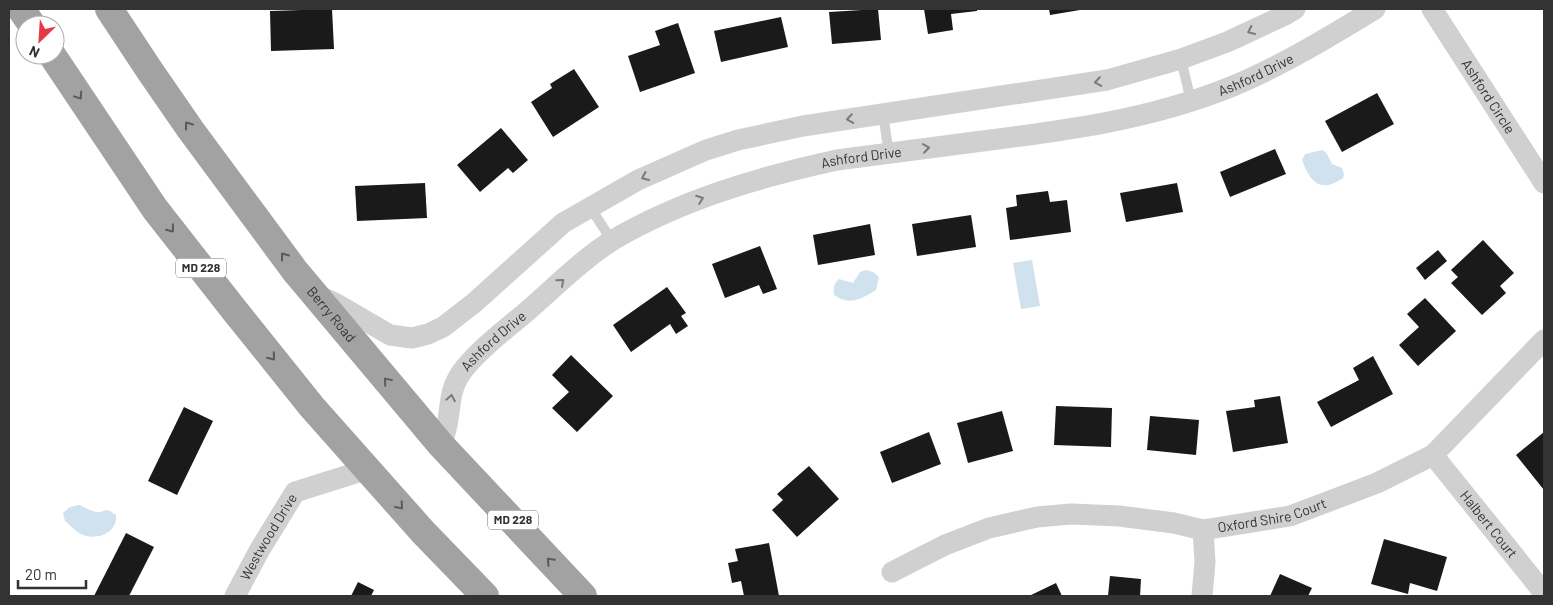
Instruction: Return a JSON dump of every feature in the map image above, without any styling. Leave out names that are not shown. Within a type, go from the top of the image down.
[{"type":"highway","name":"Berry Road","points":[[109,9],[190,128],[295,271],[441,445],[583,596]]},
{"type":"highway","name":"MD 228","points":[[59,65],[155,209],[312,407],[423,532],[486,596]]},
{"type":"street","points":[[314,294],[335,302],[390,335],[412,338],[428,334],[443,327],[474,303],[563,223],[638,180],[706,150],[766,133],[1107,80],[1181,59],[1227,42],[1295,9]]},
{"type":"street","name":"Ashford Drive","points":[[441,445],[448,421],[451,392],[460,375],[482,351],[592,255],[612,241],[672,210],[752,182],[837,160],[1071,130],[1146,115],[1232,86],[1278,66],[1315,46],[1375,9]]},
{"type":"street","name":"Ashford Circle","points":[[1432,9],[1544,183]]},
{"type":"street","name":"Oxford Shire Court","points":[[892,572],[945,545],[982,531],[1037,517],[1071,514],[1119,516],[1174,523],[1203,530],[1290,516],[1377,483],[1433,455],[1544,340]]},
{"type":"street","name":"Halbert Court","points":[[1433,455],[1544,593]]},
{"type":"street","name":"Westwood Drive","points":[[235,596],[259,551],[295,492],[368,469]]},
{"type":"street","points":[[1202,596],[1205,562],[1203,530]]},
{"type":"lane","points":[[1181,59],[1191,101]]},
{"type":"lane","points":[[883,114],[889,154]]},
{"type":"lane","points":[[590,207],[612,241]]},
{"type":"water","points":[[1323,150],[1332,164],[1342,168],[1344,174],[1343,178],[1328,185],[1322,185],[1312,180],[1302,160],[1305,154]]},
{"type":"water","points":[[1032,260],[1040,306],[1021,309],[1013,263]]},
{"type":"water","points":[[866,270],[873,272],[879,277],[876,290],[866,296],[850,301],[834,295],[834,286],[839,279],[853,283],[860,272]]},
{"type":"water","points":[[79,505],[96,512],[107,510],[112,512],[116,515],[116,522],[109,531],[99,536],[93,537],[79,533],[65,521],[63,513],[70,507]]},
{"type":"building","points":[[332,9],[334,49],[271,51],[270,11]]},
{"type":"building","points":[[878,9],[881,40],[832,44],[829,12]]},
{"type":"building","points":[[924,9],[977,9],[977,11],[951,14],[953,30],[928,34]]},
{"type":"building","points":[[1049,9],[1079,9],[1080,10],[1050,15]]},
{"type":"building","points":[[781,17],[788,47],[721,62],[714,31]]},
{"type":"building","points":[[678,23],[695,73],[640,92],[628,56],[660,45],[655,31]]},
{"type":"building","points":[[574,69],[599,107],[553,137],[531,102],[552,88],[550,84]]},
{"type":"building","points":[[1377,93],[1394,124],[1342,152],[1325,121]]},
{"type":"building","points":[[501,128],[528,160],[513,173],[508,168],[480,192],[457,165]]},
{"type":"building","points":[[1275,149],[1286,174],[1230,197],[1220,172]]},
{"type":"building","points":[[425,183],[427,218],[357,221],[355,186]]},
{"type":"building","points":[[1177,183],[1183,212],[1126,222],[1120,193]]},
{"type":"building","points":[[1048,191],[1050,202],[1067,200],[1071,232],[1010,240],[1006,208],[1017,206],[1016,195]]},
{"type":"building","points":[[971,215],[976,247],[917,256],[912,224]]},
{"type":"building","points":[[870,224],[875,255],[818,265],[813,235]]},
{"type":"building","points":[[1483,240],[1514,273],[1500,286],[1506,293],[1482,315],[1451,283],[1458,277],[1451,270]]},
{"type":"building","points":[[760,246],[777,289],[763,294],[759,285],[725,298],[712,264]]},
{"type":"building","points":[[1438,250],[1447,261],[1425,280],[1416,268]]},
{"type":"building","points":[[667,287],[686,313],[681,316],[688,326],[676,334],[670,324],[631,352],[613,325]]},
{"type":"building","points":[[1425,298],[1456,331],[1418,366],[1399,345],[1419,327],[1407,314]]},
{"type":"building","points":[[571,355],[613,396],[577,432],[552,408],[569,392],[552,375]]},
{"type":"building","points":[[1373,356],[1393,394],[1331,427],[1317,402],[1359,380],[1353,368]]},
{"type":"building","points":[[1280,396],[1288,443],[1233,452],[1226,411],[1255,407],[1254,400]]},
{"type":"building","points":[[1056,406],[1112,408],[1111,447],[1054,445]]},
{"type":"building","points":[[184,407],[213,421],[177,495],[148,481]]},
{"type":"building","points":[[1002,411],[1013,451],[968,463],[957,423]]},
{"type":"building","points":[[1150,416],[1199,420],[1196,455],[1147,450]]},
{"type":"building","points":[[929,432],[941,464],[892,483],[880,452]]},
{"type":"building","points":[[1544,432],[1544,490],[1516,455]]},
{"type":"building","points":[[809,466],[839,499],[797,537],[772,510],[783,500],[777,494]]},
{"type":"building","points":[[126,533],[154,547],[129,596],[94,596]]},
{"type":"building","points":[[1384,539],[1447,557],[1437,591],[1410,583],[1408,594],[1371,584]]},
{"type":"building","points":[[769,543],[779,596],[744,596],[741,581],[732,583],[728,563],[738,561],[735,549]]},
{"type":"building","points":[[1280,574],[1312,588],[1308,596],[1270,596]]},
{"type":"building","points":[[1110,576],[1141,579],[1140,596],[1108,596]]},
{"type":"building","points":[[358,582],[374,590],[371,596],[351,596]]},
{"type":"building","points":[[1056,583],[1062,596],[1029,596]]}]
